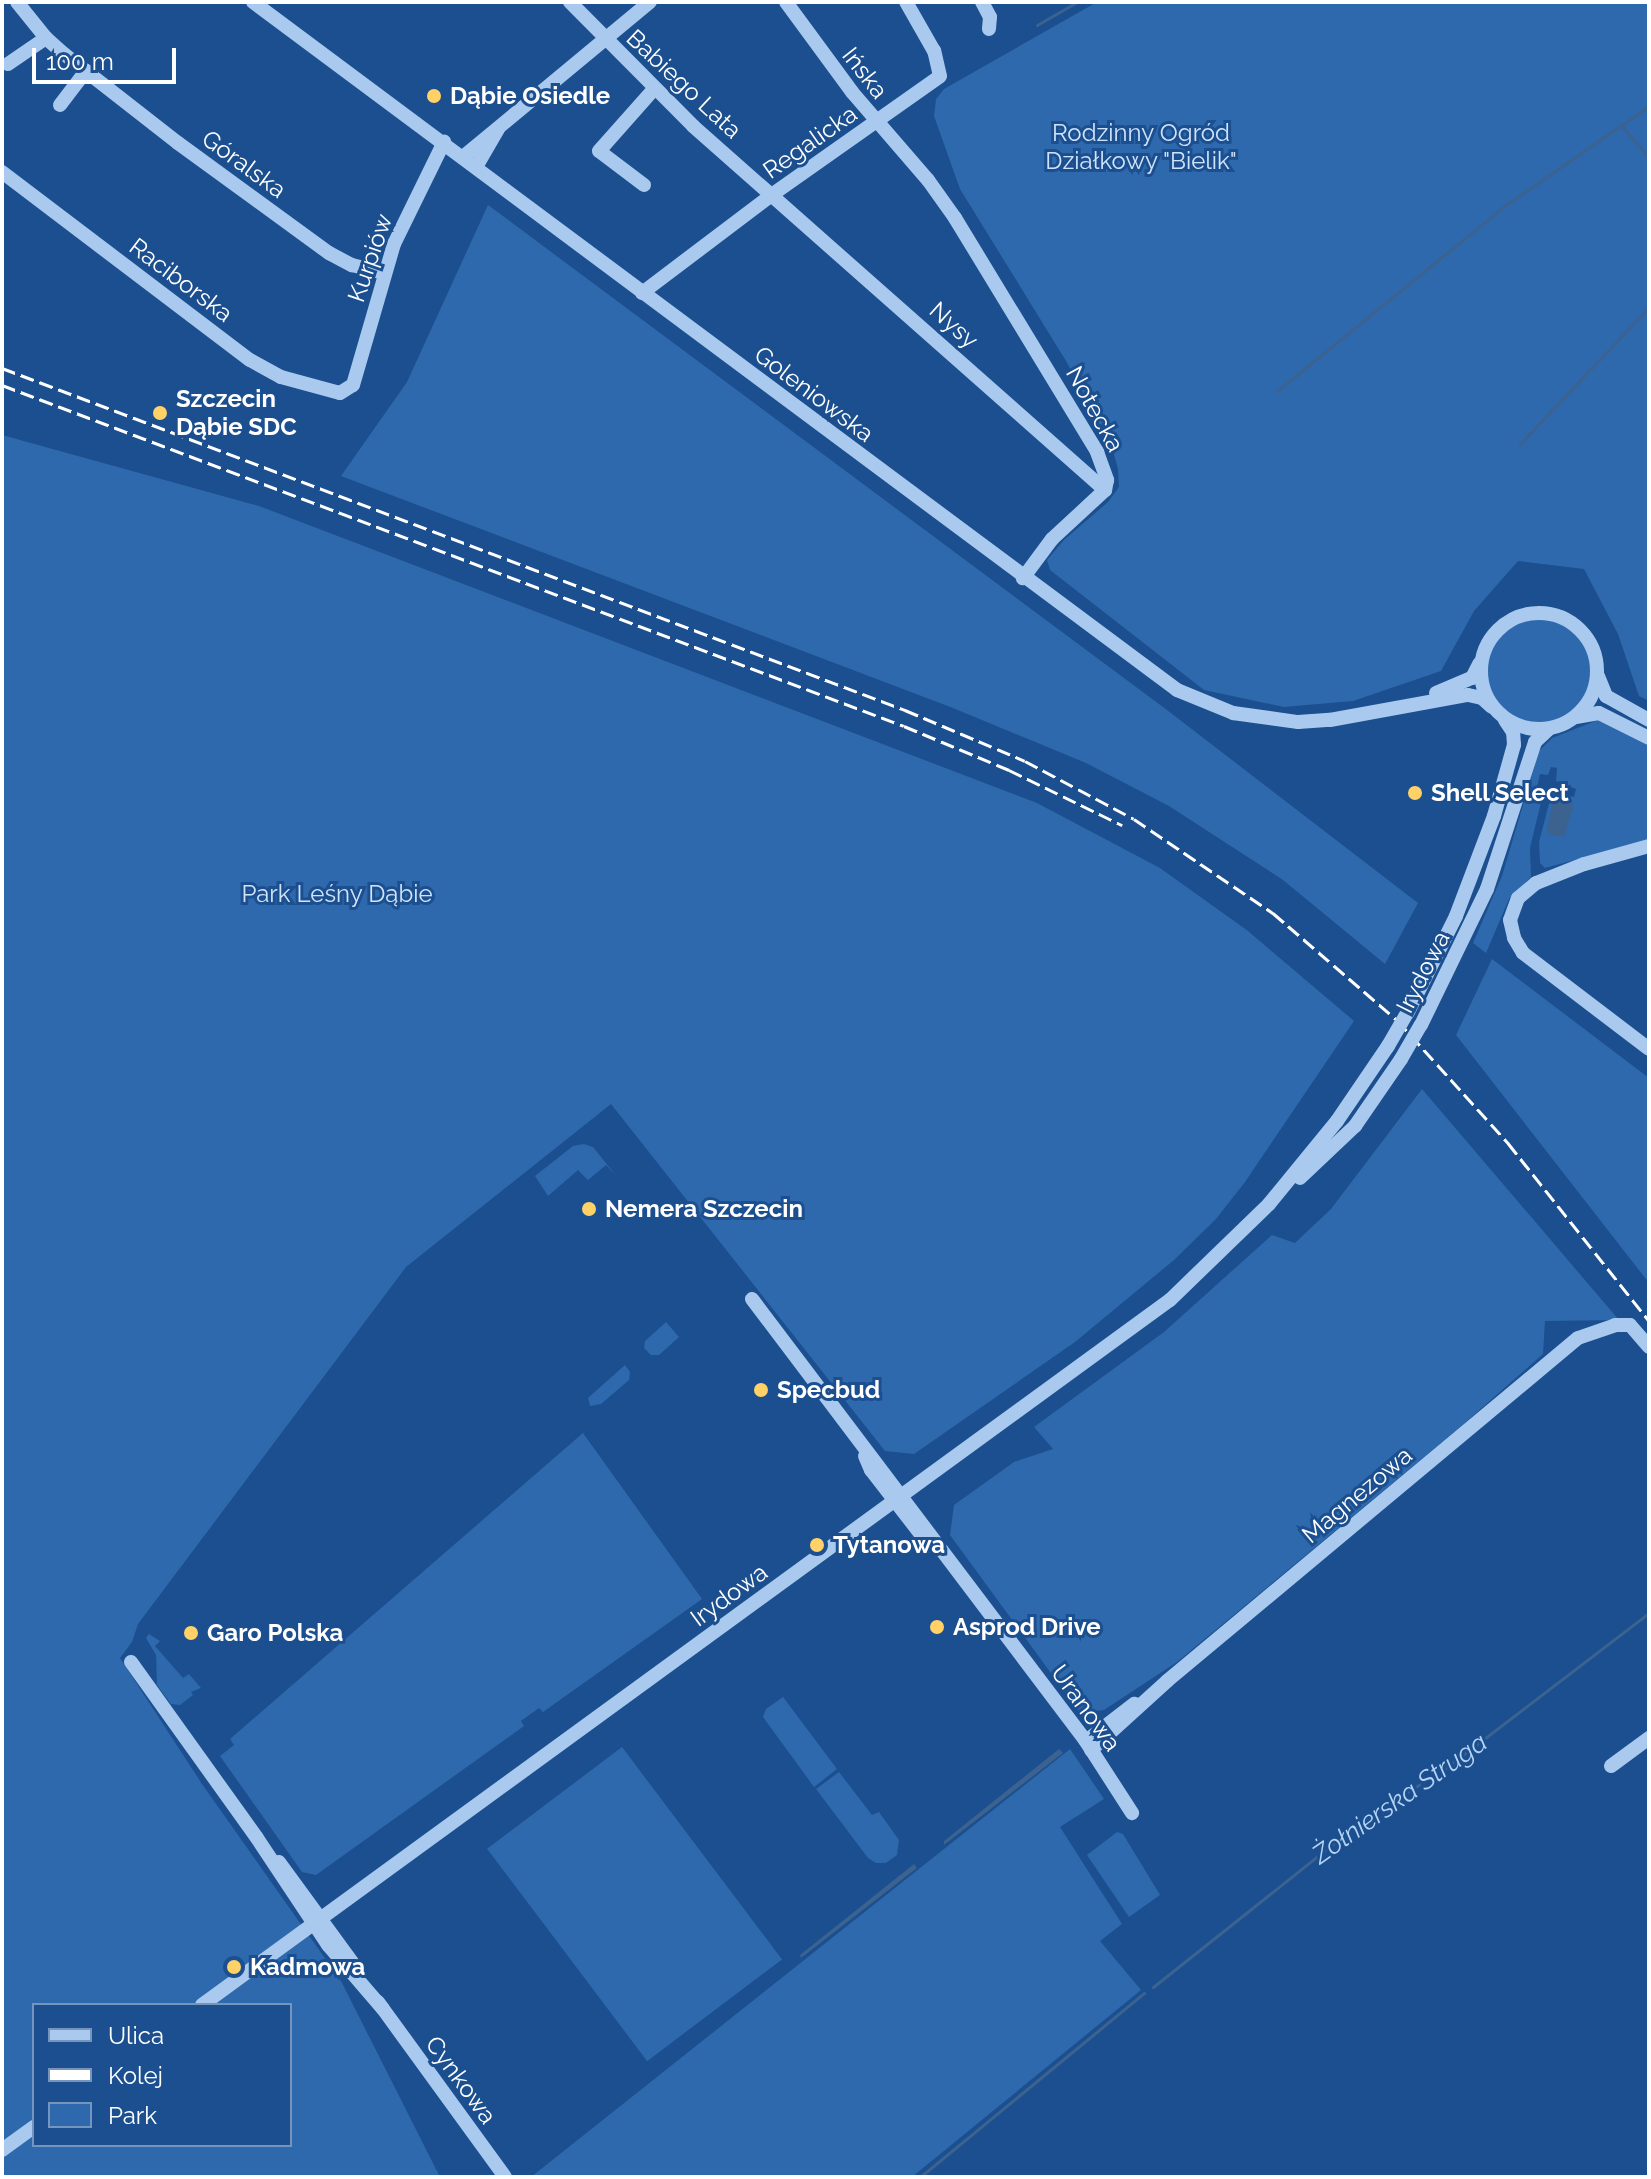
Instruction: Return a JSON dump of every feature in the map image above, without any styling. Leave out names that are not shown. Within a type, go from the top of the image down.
[{"type":"street","name":"Góralska","points":[[17,2],[46,38],[86,71],[318,245],[352,265],[385,273]]},
{"type":"street","name":"Goleniowska","points":[[253,2],[1163,682],[1218,708],[1256,718],[1298,722],[1330,720],[1468,695],[1482,698],[1497,712]]},
{"type":"street","name":"Babiego Lata","points":[[570,2],[654,89],[773,194]]},
{"type":"street","points":[[463,157],[650,2]]},
{"type":"street","name":"Ińska","points":[[790,7],[875,122],[940,76],[940,67],[906,2]]},
{"type":"street","points":[[982,2],[991,21],[989,29]]},
{"type":"street","points":[[8,64],[46,38]]},
{"type":"street","points":[[60,105],[86,71]]},
{"type":"street","points":[[644,185],[599,151],[654,89]]},
{"type":"street","name":"Regalicka","points":[[642,293],[875,122],[928,180],[997,290]]},
{"type":"street","points":[[476,167],[500,125]]},
{"type":"street","name":"Kurpiów","points":[[347,391],[356,376],[400,231],[444,142]]},
{"type":"street","name":"Raciborska","points":[[2,172],[250,360],[296,382],[340,393],[347,391]]},
{"type":"street","name":"Nysy","points":[[773,194],[1105,490]]},
{"type":"street","name":"Notecka","points":[[997,290],[1090,435],[1107,480],[1105,490],[1052,539],[1023,578]]},
{"type":"street","points":[[1649,720],[1606,696],[1594,653],[1583,633],[1565,619],[1538,613],[1520,616],[1502,625],[1490,639],[1480,663],[1482,688],[1497,712],[1527,729],[1556,727],[1572,719],[1599,713],[1649,738]]},
{"type":"street","name":"Goleniowska","points":[[1386,709],[1466,682],[1476,674],[1480,663]]},
{"type":"street","points":[[1572,719],[1590,699],[1597,672]]},
{"type":"street","name":"Irydowa","points":[[1269,1204],[1337,1121],[1388,1046],[1456,916],[1494,816],[1514,745],[1513,732],[1497,712]]},
{"type":"street","name":"Irydowa","points":[[205,2003],[1170,1300],[1355,1126],[1421,1025],[1487,889],[1535,742],[1556,727]]},
{"type":"street","points":[[1649,846],[1564,870],[1523,892],[1513,906],[1510,925],[1515,942],[1527,956],[1649,1049]]},
{"type":"street","points":[[752,1299],[861,1448],[883,1469],[898,1478],[928,1478]]},
{"type":"street","name":"Magnezowa","points":[[1088,1745],[1573,1341],[1622,1324],[1630,1325],[1649,1347]]},
{"type":"street","points":[[861,1448],[871,1470],[899,1499]]},
{"type":"street","points":[[883,1469],[899,1499]]},
{"type":"street","name":"Uranowa","points":[[899,1499],[930,1546],[943,1556],[1088,1745],[1132,1813]]},
{"type":"street","points":[[131,1662],[318,1921]]},
{"type":"street","points":[[1611,1766],[1649,1738]]},
{"type":"street","points":[[257,1838],[302,1891],[318,1921]]},
{"type":"street","points":[[302,1891],[322,1901],[346,1900]]},
{"type":"street","name":"Cynkowa","points":[[318,1921],[505,2177]]},
{"type":"street","points":[[2,2150],[32,2128]]},
{"type":"green space","name":"Rodzinny Ogród Działkowy \"Bielik\"","points":[[1097,2],[1649,2],[1649,701],[1639,696],[1618,634],[1584,569],[1518,561],[1474,611],[1441,671],[1353,701],[1284,707],[1204,690],[1050,570],[1047,560],[1064,540],[1108,502],[1119,487],[1118,469],[1112,447],[1066,361],[960,189],[934,116],[936,99],[944,89]]},
{"type":"green space","points":[[488,205],[1167,710],[1418,903],[1385,964],[1283,880],[1169,806],[1086,763],[953,708],[341,476],[407,382]]},
{"type":"green space","name":"Park Leśny Dąbie","points":[[2,435],[259,506],[1037,803],[1160,868],[1248,931],[1354,1021],[1245,1182],[1216,1219],[1174,1260],[1075,1342],[914,1454],[885,1451],[611,1104],[406,1267],[138,1624],[132,1642],[120,1658],[202,1784],[341,1981],[440,2177],[2,2177]]},
{"type":"green space","points":[[1539,619],[1559,623],[1582,642],[1591,671],[1587,691],[1568,714],[1539,723],[1519,719],[1496,700],[1487,671],[1491,651],[1510,628]]},
{"type":"green space","points":[[1598,720],[1649,745],[1649,840],[1545,868],[1540,863],[1539,842],[1552,792],[1574,797],[1576,789],[1556,781],[1557,768],[1551,767],[1548,775],[1540,774],[1537,787],[1544,790],[1530,848],[1531,877],[1509,899],[1486,953],[1473,943],[1502,876],[1539,751],[1552,738]]},
{"type":"green space","points":[[1492,959],[1649,1078],[1649,1283],[1456,1035]]},
{"type":"green space","points":[[1422,1089],[1619,1320],[1545,1321],[1543,1354],[1459,1428],[1177,1662],[1104,1710],[1080,1713],[950,1535],[954,1505],[1014,1462],[1053,1449],[1034,1427],[1164,1332],[1272,1235],[1295,1243],[1331,1209]]},
{"type":"green space","points":[[584,1144],[593,1147],[617,1177],[606,1165],[588,1180],[578,1170],[548,1196],[535,1176],[573,1146]]},
{"type":"green space","points":[[666,1322],[679,1337],[659,1355],[651,1355],[644,1348],[645,1341]]},
{"type":"green space","points":[[625,1365],[630,1372],[629,1380],[601,1404],[590,1406],[588,1398]]},
{"type":"green space","points":[[583,1433],[702,1599],[543,1712],[539,1708],[521,1721],[524,1726],[316,1875],[302,1872],[220,1756],[234,1745],[230,1739]]},
{"type":"green space","points":[[149,1634],[160,1641],[155,1646],[183,1678],[189,1674],[201,1688],[191,1692],[193,1695],[180,1705],[171,1704],[157,1685],[156,1655],[146,1638]]},
{"type":"green space","points":[[783,1697],[837,1769],[814,1787],[763,1717],[766,1709]]},
{"type":"green space","points":[[622,1747],[782,1959],[647,2061],[487,1849]]},
{"type":"green space","points":[[1070,1749],[1104,1799],[1060,1827],[1122,1924],[1100,1941],[1141,1990],[912,2177],[531,2177]]},
{"type":"green space","points":[[839,1772],[872,1815],[879,1812],[899,1840],[897,1855],[886,1863],[876,1863],[868,1858],[816,1789]]},
{"type":"green space","points":[[1117,1832],[1123,1834],[1160,1895],[1129,1917],[1087,1855]]},
{"type":"shaded area","points":[[1558,796],[1574,804],[1564,837],[1549,834],[1547,829],[1554,798]]},
{"type":"shaded area","points":[[1059,1749],[1063,1753],[944,1845],[944,1841]]},
{"type":"shaded area","points":[[914,1864],[917,1868],[801,1958],[800,1955]]},
{"type":"waterway","points":[[1037,25],[1077,2]]},
{"type":"waterway","points":[[1277,391],[1506,205],[1649,106]]},
{"type":"waterway","points":[[1623,127],[1649,158]]},
{"type":"waterway","points":[[1519,445],[1649,307]]},
{"type":"waterway","name":"Żołnierska Struga","points":[[1153,1987],[1369,1815],[1442,1771],[1649,1613]]},
{"type":"waterway","name":"Żołnierska Struga","points":[[920,2177],[1144,1993]]},
{"type":"railway","points":[[2,368],[905,710],[1025,761],[1134,819],[1273,913],[1397,1020],[1508,1143],[1649,1321]]},
{"type":"railway","points":[[2,385],[904,726],[1009,770],[1122,825]]},
{"type":"place","name":"Dąbie Osiedle","points":[[434,96]]},
{"type":"place","name":"Szczecin Dąbie SDC","points":[[160,413]]},
{"type":"place","name":"Shell Select","points":[[1415,793]]},
{"type":"place","name":"Nemera Szczecin","points":[[589,1209]]},
{"type":"place","name":"Specbud","points":[[761,1390]]},
{"type":"place","name":"Tytanowa","points":[[817,1545]]},
{"type":"place","name":"Asprod Drive","points":[[937,1627]]},
{"type":"place","name":"Garo Polska","points":[[191,1633]]},
{"type":"place","name":"Kadmowa","points":[[234,1967]]}]
